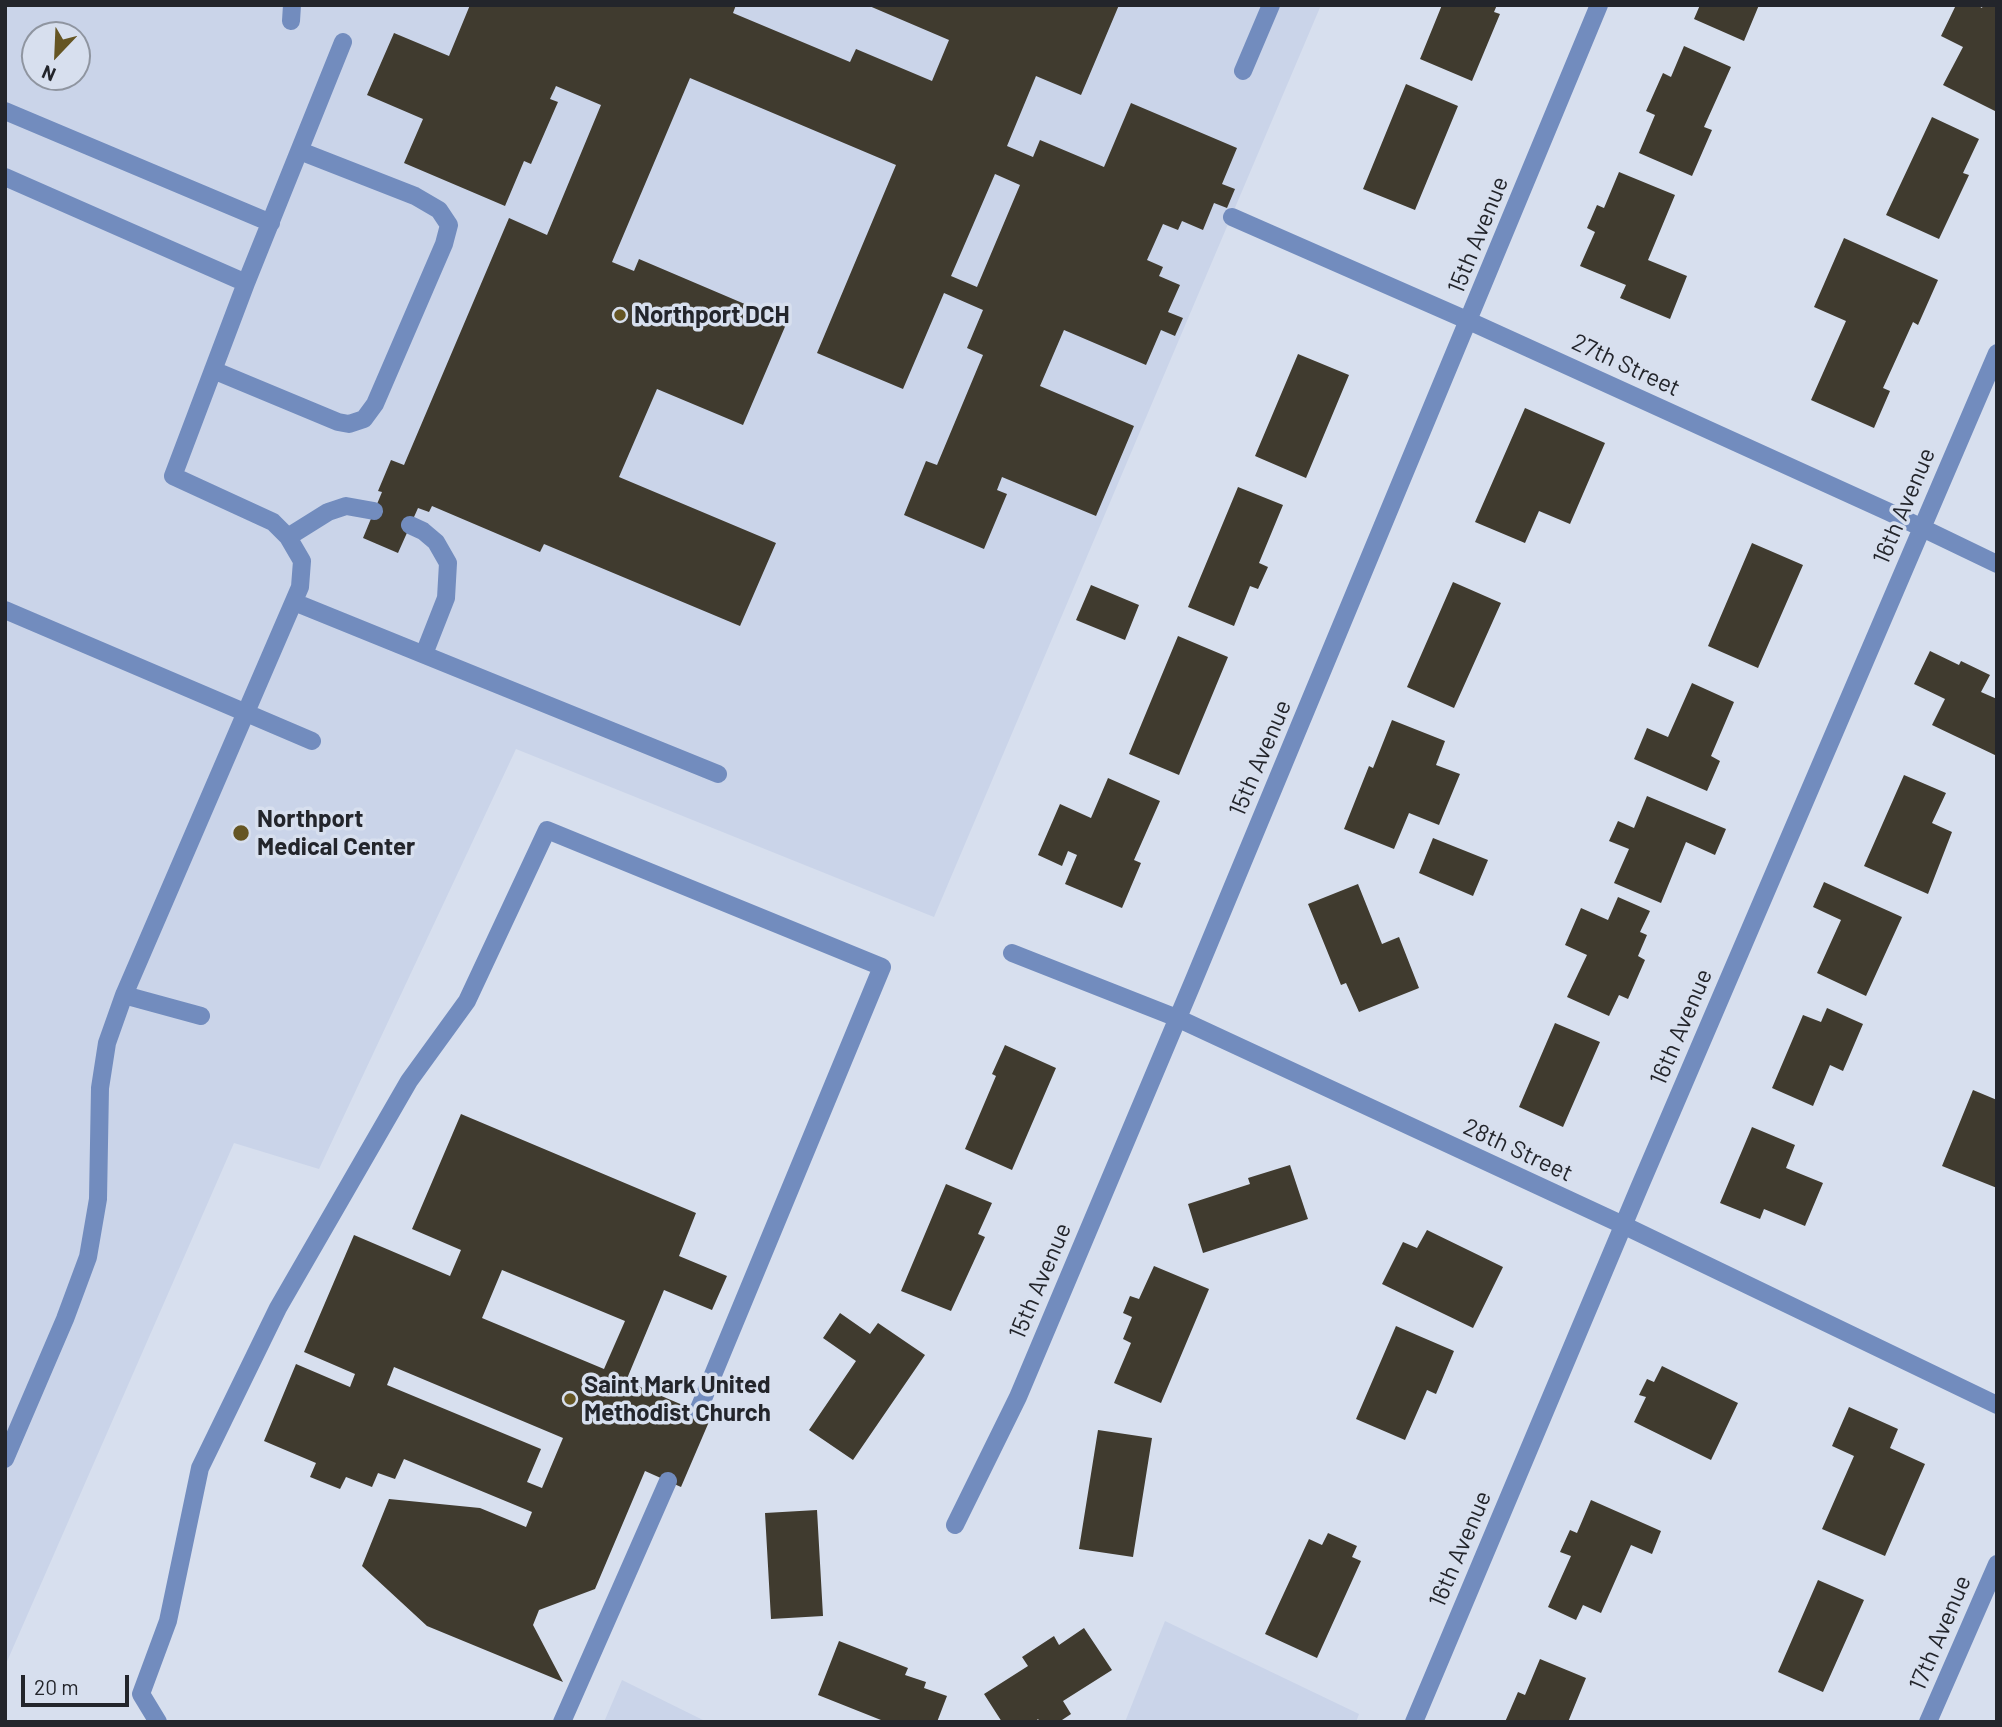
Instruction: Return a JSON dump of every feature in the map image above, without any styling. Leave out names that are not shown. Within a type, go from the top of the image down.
[{"type":"street","points":[[1243,71],[1271,5]]},
{"type":"street","name":"15th Avenue","points":[[955,1525],[1018,1398],[1599,5]]},
{"type":"street","points":[[5,1459],[65,1319],[88,1257],[98,1199],[100,1088],[107,1043],[124,995],[300,587],[303,561],[288,537],[273,522],[173,476],[246,283],[343,42]]},
{"type":"street","points":[[5,111],[271,223]]},
{"type":"street","points":[[213,370],[338,422],[349,424],[363,419],[375,404],[444,244],[449,225],[439,210],[415,196],[300,151]]},
{"type":"street","points":[[5,177],[246,283]]},
{"type":"street","name":"27th Street","points":[[1232,217],[1469,321],[1997,564]]},
{"type":"street","name":"16th Avenue","points":[[1414,1722],[1623,1225],[1997,353]]},
{"type":"street","points":[[288,537],[328,512],[346,506],[374,511]]},
{"type":"street","points":[[410,525],[436,542],[448,563],[446,598],[424,654]]},
{"type":"street","points":[[294,602],[718,774]]},
{"type":"street","points":[[5,610],[313,741]]},
{"type":"street","points":[[158,1722],[141,1694],[165,1631],[200,1468],[285,1296],[409,1081],[467,1001],[547,830],[882,967],[698,1411]]},
{"type":"street","name":"28th Street","points":[[1012,953],[1177,1018],[1623,1225],[1997,1405]]},
{"type":"street","points":[[124,995],[201,1016]]},
{"type":"street","points":[[562,1722],[668,1481]]},
{"type":"street","name":"17th Avenue","points":[[1928,1722],[1997,1564]]},
{"type":"shaded area","name":"Northport Medical Center","points":[[5,5],[1321,5],[934,917],[516,749],[319,1169],[234,1143],[5,1666]]},
{"type":"shaded area","points":[[1165,1621],[1359,1714],[1356,1722],[1125,1722]]},
{"type":"shaded area","points":[[622,1680],[707,1722],[604,1722]]},
{"type":"building","name":"Northport DCH","points":[[470,5],[736,5],[733,13],[850,62],[856,49],[932,81],[949,40],[867,5],[1119,5],[1081,95],[1036,76],[1007,146],[1033,157],[1040,140],[1104,167],[1131,103],[1237,148],[1222,184],[1235,189],[1227,208],[1214,203],[1203,230],[1182,221],[1178,230],[1163,224],[1147,260],[1163,267],[1159,276],[1180,285],[1168,312],[1183,318],[1175,336],[1161,330],[1146,365],[1064,330],[1040,386],[1134,426],[1096,516],[1002,477],[997,490],[1007,494],[984,549],[904,515],[926,461],[937,465],[983,355],[967,348],[983,310],[944,293],[903,389],[817,353],[896,165],[690,78],[612,262],[634,271],[639,259],[787,322],[743,425],[657,389],[619,477],[776,543],[740,626],[544,544],[540,552],[432,506],[429,512],[418,508],[398,553],[363,538],[382,492],[378,491],[391,460],[404,465],[509,218],[547,235],[601,105],[556,86],[550,99],[558,102],[531,164],[524,161],[505,206],[404,163],[423,119],[367,95],[394,33],[449,56]],"holes":[[[995,174],[1020,185],[977,287],[951,276]]]},
{"type":"building","points":[[1442,5],[1497,5],[1494,12],[1500,14],[1472,81],[1420,59]]},
{"type":"building","points":[[1700,5],[1759,5],[1744,41],[1694,19]]},
{"type":"building","points":[[1956,5],[1977,5],[1982,8],[1983,5],[1997,5],[1997,112],[1943,85],[1963,47],[1941,36]]},
{"type":"building","points":[[1684,46],[1731,67],[1704,127],[1712,130],[1692,176],[1639,153],[1655,115],[1646,111],[1663,73],[1671,77]]},
{"type":"building","points":[[1406,84],[1458,106],[1415,210],[1363,189]]},
{"type":"building","points":[[1932,117],[1979,139],[1963,173],[1969,175],[1939,239],[1886,215]]},
{"type":"building","points":[[1619,172],[1675,195],[1648,260],[1687,276],[1670,319],[1620,298],[1626,285],[1580,266],[1595,232],[1587,228],[1597,205],[1604,208]]},
{"type":"building","points":[[1844,238],[1938,280],[1918,325],[1913,322],[1883,388],[1890,391],[1874,428],[1811,400],[1846,321],[1814,307]]},
{"type":"building","points":[[1298,354],[1349,375],[1306,478],[1255,456]]},
{"type":"building","points":[[1525,408],[1605,443],[1570,524],[1539,511],[1525,543],[1475,522]]},
{"type":"building","points":[[1238,487],[1283,505],[1259,563],[1268,567],[1258,589],[1250,586],[1234,626],[1188,607]]},
{"type":"building","points":[[1752,543],[1803,565],[1758,668],[1708,646]]},
{"type":"building","points":[[1453,582],[1501,603],[1454,708],[1407,687]]},
{"type":"building","points":[[1091,585],[1139,605],[1125,640],[1076,620]]},
{"type":"building","points":[[1178,636],[1228,657],[1179,775],[1129,754]]},
{"type":"building","points":[[1930,651],[1959,665],[1961,661],[1990,675],[1981,692],[1997,699],[1997,756],[1932,725],[1945,699],[1914,684]]},
{"type":"building","points":[[1692,683],[1734,702],[1711,756],[1720,761],[1707,791],[1634,759],[1647,728],[1668,737]]},
{"type":"building","points":[[1392,720],[1445,741],[1436,765],[1460,774],[1439,825],[1409,813],[1394,849],[1344,829],[1369,766],[1373,768]]},
{"type":"building","points":[[1904,775],[1946,793],[1932,823],[1952,832],[1928,894],[1864,866]]},
{"type":"building","points":[[1108,778],[1160,801],[1134,860],[1141,863],[1122,908],[1065,884],[1077,855],[1068,851],[1062,866],[1038,855],[1060,804],[1091,818]]},
{"type":"building","points":[[1647,796],[1726,829],[1715,855],[1686,842],[1661,903],[1614,883],[1629,849],[1609,841],[1618,821],[1634,828]]},
{"type":"building","points":[[1433,838],[1488,860],[1473,896],[1419,873]]},
{"type":"building","points":[[1824,882],[1902,917],[1866,996],[1817,973],[1841,920],[1813,907]]},
{"type":"building","points":[[1358,884],[1382,944],[1399,937],[1419,988],[1359,1012],[1346,983],[1341,985],[1308,904]]},
{"type":"building","points":[[1618,897],[1650,911],[1640,932],[1647,935],[1638,956],[1645,960],[1628,999],[1619,995],[1609,1016],[1567,997],[1587,955],[1565,945],[1581,908],[1608,920]]},
{"type":"building","points":[[1827,1008],[1863,1024],[1843,1071],[1830,1065],[1813,1106],[1772,1088],[1803,1015],[1821,1022]]},
{"type":"building","points":[[1555,1023],[1600,1042],[1563,1127],[1519,1107]]},
{"type":"building","points":[[1005,1045],[1056,1068],[1012,1170],[965,1149],[996,1076],[992,1074]]},
{"type":"building","points":[[1973,1090],[1997,1100],[1997,1188],[1942,1166]]},
{"type":"building","name":"Saint Mark United Methodist Church","points":[[461,1114],[696,1213],[679,1256],[727,1276],[712,1310],[664,1290],[626,1381],[711,1417],[681,1487],[645,1471],[595,1589],[539,1610],[533,1625],[563,1682],[427,1626],[362,1566],[389,1499],[480,1508],[526,1527],[532,1512],[404,1459],[395,1479],[378,1473],[372,1487],[346,1477],[340,1489],[310,1477],[316,1463],[264,1441],[296,1364],[350,1387],[355,1374],[304,1352],[354,1235],[450,1276],[461,1250],[412,1229]],"holes":[[[502,1270],[625,1321],[604,1369],[482,1318]],[[394,1367],[563,1438],[542,1488],[527,1482],[541,1449],[387,1385]]]},
{"type":"building","points":[[1752,1127],[1795,1145],[1786,1168],[1823,1183],[1805,1226],[1764,1209],[1760,1219],[1720,1203]]},
{"type":"building","points":[[1290,1165],[1308,1219],[1203,1253],[1188,1204],[1250,1184],[1248,1178]]},
{"type":"building","points":[[946,1184],[992,1203],[978,1234],[985,1237],[951,1311],[901,1291]]},
{"type":"building","points":[[1427,1230],[1503,1267],[1473,1328],[1382,1284],[1403,1242],[1417,1248]]},
{"type":"building","points":[[1154,1266],[1209,1289],[1161,1403],[1114,1383],[1131,1343],[1123,1339],[1132,1317],[1123,1313],[1130,1296],[1139,1299]]},
{"type":"building","points":[[840,1313],[870,1334],[878,1323],[925,1355],[853,1460],[809,1430],[856,1361],[823,1338]]},
{"type":"building","points":[[1396,1326],[1454,1351],[1436,1394],[1427,1390],[1405,1440],[1356,1419]]},
{"type":"building","points":[[1662,1366],[1738,1403],[1711,1460],[1634,1422],[1646,1397],[1639,1395],[1647,1379],[1654,1382]]},
{"type":"building","points":[[1849,1407],[1898,1429],[1890,1448],[1925,1464],[1885,1556],[1822,1529],[1854,1456],[1832,1446]]},
{"type":"building","points":[[1098,1430],[1152,1438],[1133,1557],[1079,1549]]},
{"type":"building","points":[[1591,1500],[1661,1531],[1652,1554],[1631,1545],[1601,1613],[1583,1605],[1576,1620],[1548,1607],[1571,1556],[1560,1552],[1570,1530],[1577,1533]]},
{"type":"building","points":[[817,1510],[823,1616],[771,1619],[765,1513]]},
{"type":"building","points":[[1328,1533],[1357,1546],[1352,1557],[1361,1561],[1317,1658],[1265,1634],[1309,1539],[1322,1545]]},
{"type":"building","points":[[1818,1580],[1864,1600],[1823,1692],[1778,1672]]},
{"type":"building","points":[[1084,1628],[1112,1670],[1063,1701],[1071,1714],[1059,1722],[1040,1722],[1038,1719],[1035,1722],[1002,1722],[984,1694],[1028,1666],[1022,1657],[1054,1636],[1059,1645]]},
{"type":"building","points":[[839,1641],[908,1668],[905,1675],[926,1682],[924,1688],[947,1696],[937,1722],[886,1722],[818,1695]]},
{"type":"building","points":[[1540,1659],[1586,1678],[1568,1722],[1505,1722],[1518,1692],[1525,1695]]},
{"type":"place","name":"Northport DCH","points":[[620,315]]},
{"type":"place","name":"Northport Medical Center","points":[[241,833]]},
{"type":"place","name":"Saint Mark United Methodist Church","points":[[570,1399]]}]
